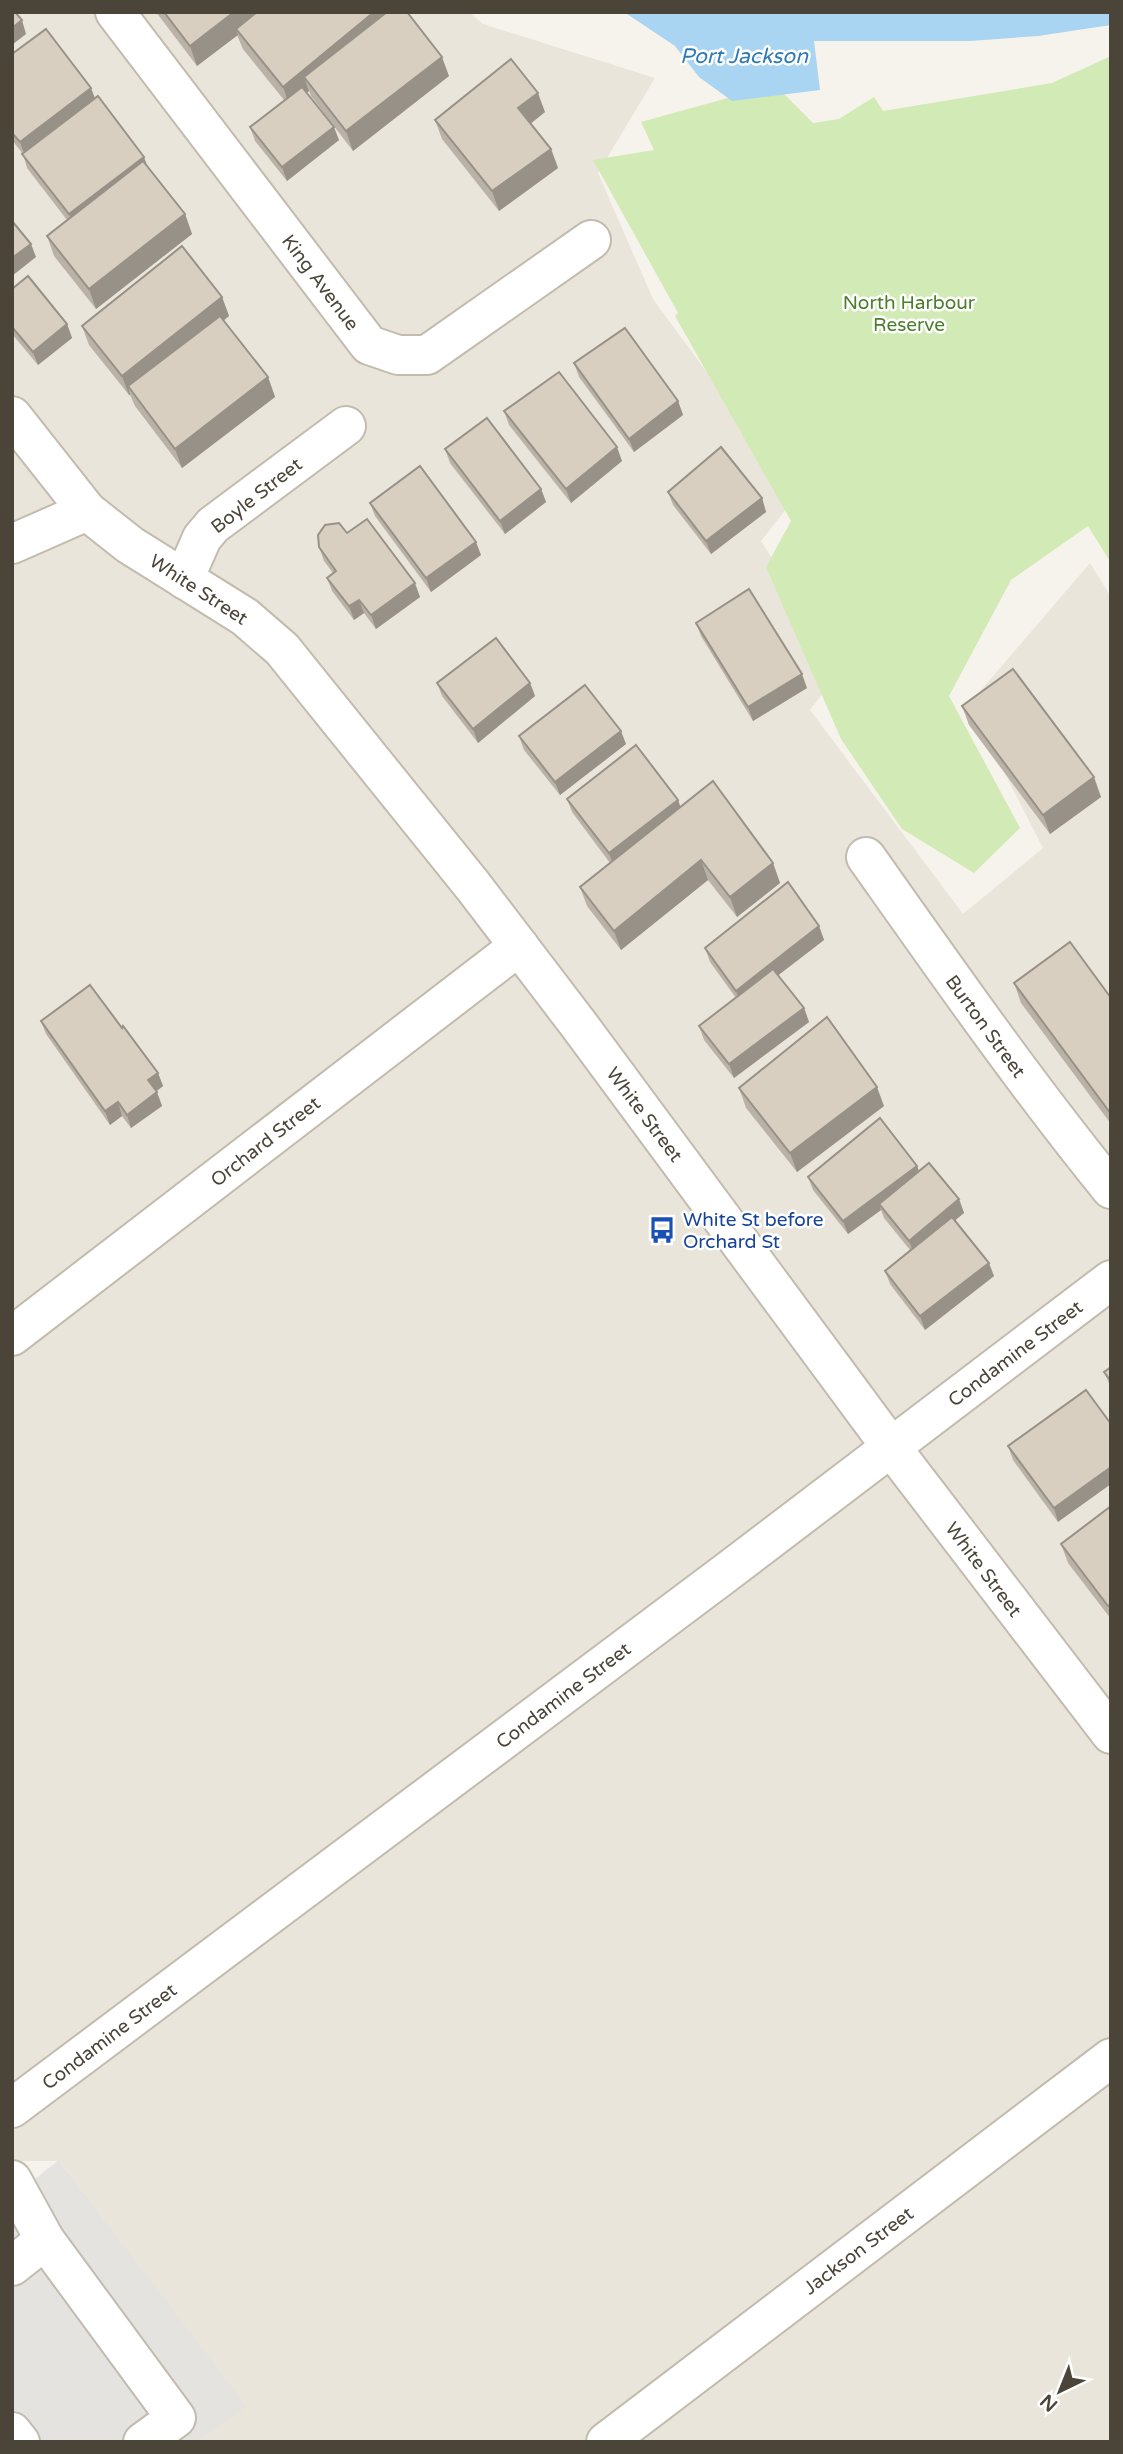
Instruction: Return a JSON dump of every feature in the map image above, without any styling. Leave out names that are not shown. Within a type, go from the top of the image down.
[{"type":"street","name":"King Avenue","points":[[115,12],[369,345],[398,355],[427,355],[591,240]]},
{"type":"street","name":"White Street","points":[[12,416],[87,511],[130,545],[245,617],[282,649],[519,946],[891,1447],[1111,1734]]},
{"type":"street","name":"Boyle Street","points":[[184,579],[202,538],[213,525],[346,426]]},
{"type":"street","points":[[12,544],[87,511]]},
{"type":"street","name":"Burton Street","points":[[866,858],[966,1001],[1059,1126],[1111,1189]]},
{"type":"street","name":"Orchard Street","points":[[12,1336],[519,946]]},
{"type":"street","name":"Condamine Street","points":[[12,2108],[1111,1280]]},
{"type":"street","name":"Jackson Street","points":[[606,2442],[1111,2058]]},
{"type":"street","points":[[12,2180],[45,2240],[176,2418],[143,2442]]},
{"type":"street","points":[[12,2266],[45,2240]]},
{"type":"street","points":[[12,2432],[20,2442]]},
{"type":"shaded area","points":[[12,12],[469,12],[483,24],[655,78],[598,173],[653,299],[797,495],[761,541],[842,669],[810,710],[963,914],[1043,848],[969,704],[1090,563],[1111,597],[1111,2442],[198,2442],[245,2406],[60,2161],[12,2161]]},
{"type":"shaded area","points":[[59,2160],[246,2406],[198,2442],[12,2442],[12,2197]]},
{"type":"green space","name":"North Harbour Reserve","points":[[1111,56],[1111,563],[1088,526],[1011,580],[949,696],[1020,828],[974,873],[902,829],[841,739],[766,567],[791,521],[675,316],[678,313],[593,160],[654,150],[641,122],[775,85],[813,123],[839,119],[874,97],[883,111],[1052,83]]},
{"type":"water","name":"Port Jackson","points":[[624,12],[1111,12],[1111,25],[1038,36],[970,41],[814,41],[820,90],[732,101],[699,77],[675,46]]},
{"type":"building","points":[[12,12],[22,20],[12,28]]},
{"type":"building","points":[[164,12],[234,12],[190,46]]},
{"type":"building","points":[[257,12],[374,12],[283,87],[236,29]]},
{"type":"building","points":[[387,12],[407,12],[442,57],[346,131],[304,77]]},
{"type":"building","points":[[46,29],[91,88],[20,142],[12,133],[12,54]]},
{"type":"building","points":[[511,59],[538,93],[518,108],[551,149],[492,191],[435,120]]},
{"type":"building","points":[[302,87],[334,127],[282,167],[250,127]]},
{"type":"building","points":[[98,96],[144,157],[69,214],[22,154]]},
{"type":"building","points":[[143,161],[185,214],[89,289],[47,236]]},
{"type":"building","points":[[12,221],[31,244],[12,258]]},
{"type":"building","points":[[182,246],[222,297],[122,376],[82,326]]},
{"type":"building","points":[[28,276],[67,324],[33,352],[12,327],[12,289]]},
{"type":"building","points":[[220,316],[268,377],[175,449],[128,386]]},
{"type":"building","points":[[625,328],[678,401],[629,439],[574,363]]},
{"type":"building","points":[[559,372],[617,447],[566,489],[504,411]]},
{"type":"building","points":[[487,418],[541,489],[500,521],[445,449]]},
{"type":"building","points":[[721,447],[762,498],[706,541],[668,492]]},
{"type":"building","points":[[420,466],[476,542],[426,578],[370,503]]},
{"type":"building","points":[[367,519],[415,583],[371,615],[359,600],[349,606],[327,578],[336,571],[319,547],[318,535],[325,525],[339,523],[347,533]]},
{"type":"building","points":[[749,589],[802,674],[748,707],[696,623]]},
{"type":"building","points":[[496,638],[530,683],[473,729],[437,683]]},
{"type":"building","points":[[1013,669],[1094,777],[1043,815],[962,706]]},
{"type":"building","points":[[585,685],[621,731],[555,782],[519,736]]},
{"type":"building","points":[[636,745],[678,800],[609,853],[567,799]]},
{"type":"building","points":[[713,781],[773,863],[730,897],[701,860],[614,931],[580,887]]},
{"type":"building","points":[[788,882],[819,926],[736,991],[705,948]]},
{"type":"building","points":[[1070,942],[1111,998],[1111,1114],[1014,983]]},
{"type":"building","points":[[773,969],[804,1008],[729,1064],[699,1026]]},
{"type":"building","points":[[90,985],[158,1073],[148,1080],[157,1092],[127,1115],[118,1102],[105,1111],[41,1021]]},
{"type":"building","points":[[827,1017],[877,1087],[790,1153],[739,1088]]},
{"type":"building","points":[[880,1118],[917,1166],[843,1221],[808,1177]]},
{"type":"building","points":[[929,1163],[959,1199],[909,1241],[879,1204]]},
{"type":"building","points":[[952,1217],[989,1263],[920,1316],[885,1271]]},
{"type":"building","points":[[1111,1367],[1111,1381],[1104,1372]]},
{"type":"building","points":[[1086,1390],[1111,1424],[1111,1467],[1054,1508],[1008,1446]]},
{"type":"building","points":[[1111,1506],[1111,1604],[1108,1606],[1061,1544]]},
{"type":"place","name":"White St before Orchard St","points":[[662,1230]]}]
